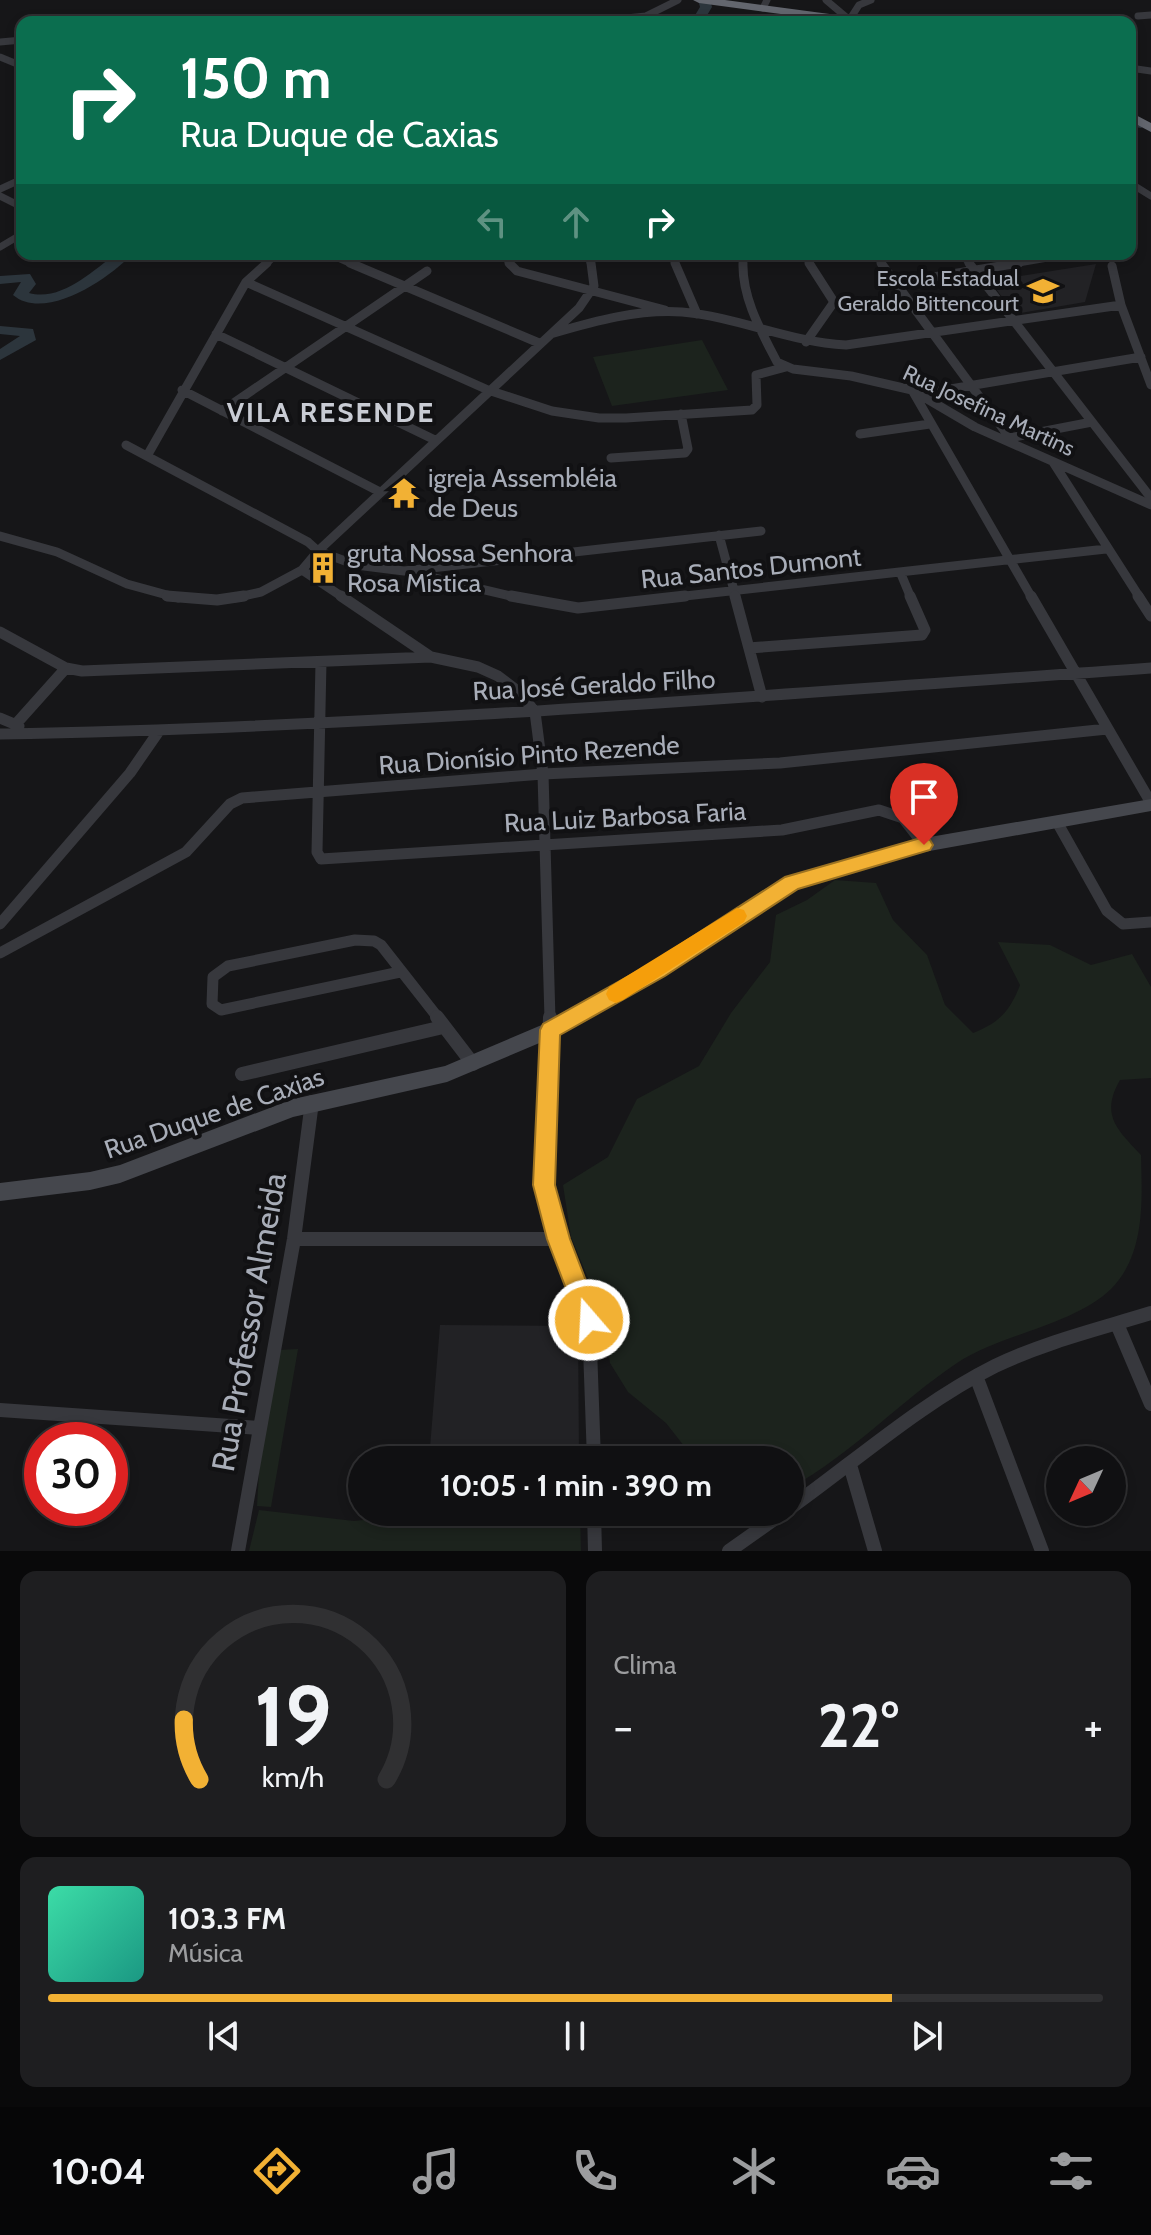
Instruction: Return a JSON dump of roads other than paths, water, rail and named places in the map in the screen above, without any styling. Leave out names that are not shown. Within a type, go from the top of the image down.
[{"type":"highway","points":[[699,0],[765,4],[826,16]]},
{"type":"street","points":[[647,16],[664,10],[678,0]]},
{"type":"street","points":[[826,0],[845,16]]},
{"type":"street","points":[[852,16],[853,11],[871,0]]},
{"type":"street","points":[[1138,16],[1151,15]]},
{"type":"street","points":[[147,456],[246,282],[270,260]]},
{"type":"street","points":[[342,260],[539,343]]},
{"type":"street","points":[[506,260],[517,271],[594,289],[670,312]]},
{"type":"street","points":[[0,536],[53,550],[125,583],[183,600],[228,600],[269,591],[302,570],[318,551],[435,440],[552,334],[594,289],[595,278],[589,260]]},
{"type":"street","points":[[674,260],[697,314]]},
{"type":"street","points":[[742,260],[741,270],[762,328],[777,362],[786,367]]},
{"type":"street","points":[[806,342],[814,326],[832,310],[834,302],[808,260]]},
{"type":"street","points":[[880,260],[1012,441],[1092,422]]},
{"type":"street","points":[[967,260],[1151,498]]},
{"type":"street","points":[[897,283],[1037,260]]},
{"type":"street","points":[[1112,266],[1121,305],[1151,385]]},
{"type":"street","points":[[222,411],[427,271]]},
{"type":"street","points":[[246,282],[488,390],[552,411],[599,418],[752,410],[757,405],[756,375],[786,367]]},
{"type":"street","points":[[552,334],[603,321],[670,312],[697,314],[762,328],[806,342],[846,345],[1121,305]]},
{"type":"street","points":[[216,334],[435,440]]},
{"type":"street","points":[[1141,357],[916,392],[930,424],[1151,804]]},
{"type":"street","name":"Rua Josefina Martins","points":[[786,367],[872,380],[916,392],[975,427],[1151,505]]},
{"type":"street","points":[[182,390],[380,492]]},
{"type":"street","points":[[611,458],[685,453],[688,449],[681,414]]},
{"type":"street","points":[[860,434],[930,424]]},
{"type":"street","points":[[126,445],[300,537],[318,551],[356,565],[404,571],[761,531]]},
{"type":"street","points":[[1052,461],[1151,616]]},
{"type":"street","points":[[719,535],[762,697]]},
{"type":"street","name":"Rua Santos Dumont","points":[[404,571],[540,603],[578,608],[735,593],[1106,549]]},
{"type":"street","points":[[302,570],[431,657]]},
{"type":"street","points":[[749,648],[922,635],[925,630],[901,574]]},
{"type":"street","points":[[0,632],[66,668],[102,671],[431,657],[478,667],[498,676],[519,692],[535,712],[543,774],[550,1030],[544,1185],[559,1239],[589,1320],[593,1341],[594,1446]]},
{"type":"street","points":[[319,791],[321,662]]},
{"type":"street","points":[[15,725],[66,668]]},
{"type":"street","name":"Rua José Geraldo Filho","points":[[0,734],[159,731],[535,712],[1151,668]]},
{"type":"street","points":[[0,718],[39,733]]},
{"type":"street","name":"Rua Dionísio Pinto Rezende","points":[[0,953],[186,852],[204,836],[230,804],[257,795],[543,774],[780,763],[1107,729]]},
{"type":"street","points":[[0,924],[130,773],[159,731]]},
{"type":"street","name":"Rua Luiz Barbosa Faria","points":[[319,791],[317,852],[321,859],[326,860],[546,843],[782,830],[879,810],[903,818],[924,845]]},
{"type":"street","name":"Rua Duque de Caxias","points":[[0,1192],[90,1181],[120,1174],[312,1102],[422,1082],[473,1064],[550,1030],[657,970],[792,883],[924,845],[1151,804]]},
{"type":"street","points":[[1057,822],[1107,911],[1123,924],[1151,922]]},
{"type":"street","points":[[400,972],[221,1010],[212,1004],[213,977],[222,969],[355,940],[374,941],[381,945],[473,1064]]},
{"type":"street","points":[[242,1074],[443,1027]]},
{"type":"street","name":"Rua Professor Almeida","points":[[238,1551],[294,1239],[312,1102]]},
{"type":"street","points":[[294,1239],[559,1239]]},
{"type":"street","points":[[804,1498],[976,1376],[1040,1349],[1151,1313]]},
{"type":"street","points":[[1117,1324],[1151,1404]]},
{"type":"street","points":[[976,1376],[1042,1551]]},
{"type":"street","points":[[0,1410],[260,1428]]},
{"type":"street","points":[[850,1465],[875,1551]]},
{"type":"street","points":[[594,1526],[595,1551]]},
{"type":"street","points":[[729,1551],[764,1526]]},
{"type":"waterway","points":[[701,16],[706,7],[704,0]]},
{"type":"waterway","points":[[1136,126],[1141,127]]},
{"type":"waterway","points":[[0,280],[25,277],[29,284],[20,295],[47,299],[76,288],[117,260]]},
{"type":"waterway","points":[[0,330],[28,332],[28,340],[0,355]]},
{"type":"place","name":"Escola Estadual Geraldo Bittencourt","points":[[1043,291]]},
{"type":"place","name":"igreja Assembléia de Deus","points":[[404,493]]},
{"type":"place","name":"gruta Nossa Senhora Rosa Mística","points":[[323,568]]},
{"type":"district","name":"VILA RESENDE","points":[[331,412]]}]
